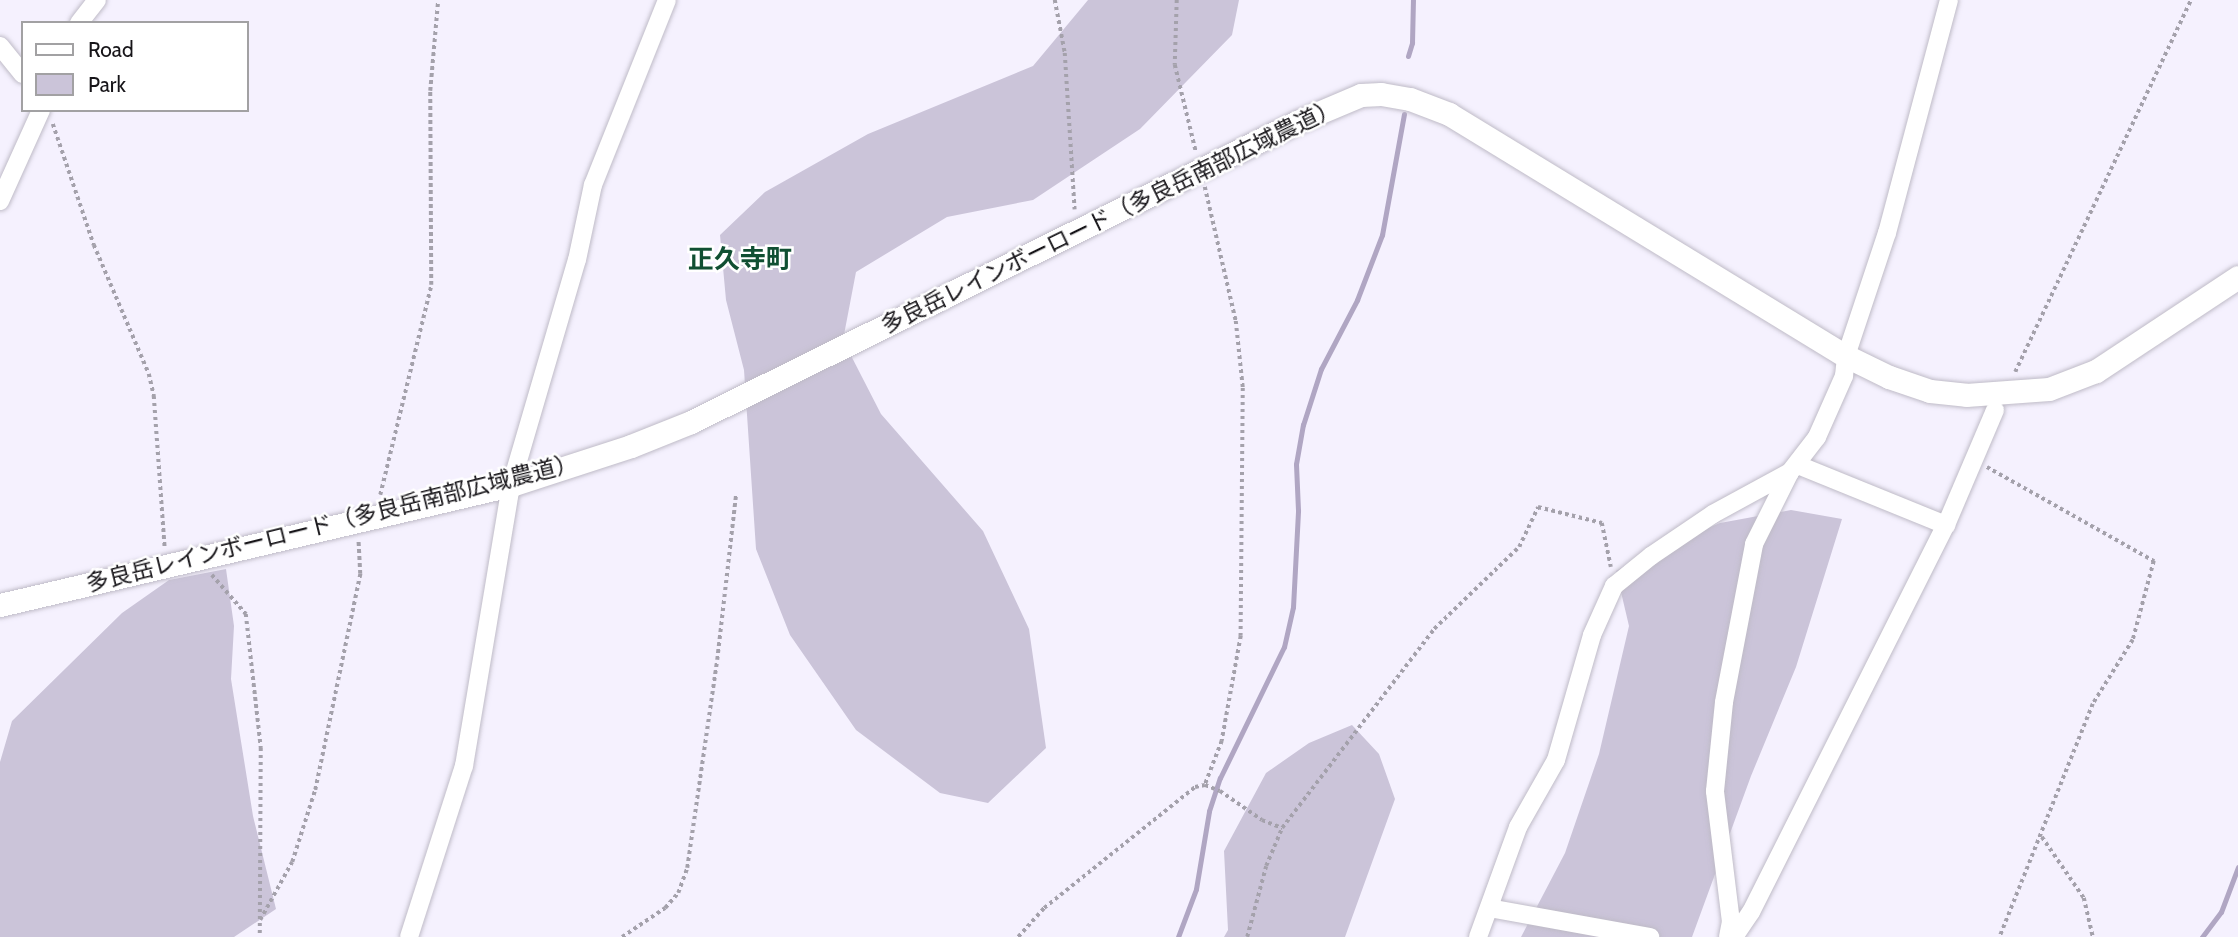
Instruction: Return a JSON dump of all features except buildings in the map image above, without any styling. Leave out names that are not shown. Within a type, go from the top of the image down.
[{"type":"street","points":[[81,21],[97,0]]},
{"type":"street","points":[[409,937],[464,766],[511,485],[577,260],[593,185],[667,0]]},
{"type":"street","points":[[1728,937],[1731,922],[1715,791],[1724,702],[1754,544],[1794,469],[1823,425],[1844,376],[1846,356],[1887,233],[1949,0]]},
{"type":"street","points":[[0,46],[21,72]]},
{"type":"street","name":"多良岳レインボーロード（多良岳南部広域農道）","points":[[0,604],[511,485],[631,446],[691,422],[1297,122],[1361,95],[1381,94],[1410,99],[1448,114],[1846,356],[1889,377],[1930,391],[1966,395],[2049,389],[2096,371],[2238,277]]},
{"type":"street","points":[[0,201],[47,116]]},
{"type":"street","points":[[1734,937],[1751,912],[1946,525],[1995,410]]},
{"type":"street","points":[[1478,937],[1518,827],[1556,760],[1592,635],[1614,586],[1651,556],[1713,514],[1794,469],[1946,525]]},
{"type":"street","points":[[1489,908],[1650,937]]},
{"type":"path","points":[[260,920],[292,862],[315,790],[360,574],[366,517],[431,285],[430,91],[438,0]]},
{"type":"path","points":[[1055,0],[1065,53],[1077,230]]},
{"type":"path","points":[[1177,0],[1175,65],[1236,321],[1242,388],[1241,636],[1222,741],[1206,785]]},
{"type":"path","points":[[2014,375],[2191,0]]},
{"type":"path","points":[[47,116],[94,245],[152,385],[166,564]]},
{"type":"path","points":[[1975,460],[2154,561],[2133,639],[2093,704],[2000,937]]},
{"type":"path","points":[[622,937],[665,908],[678,893],[687,868],[717,660],[736,494]]},
{"type":"path","points":[[1247,937],[1266,866],[1282,828],[1434,629],[1519,547],[1538,507],[1602,523],[1614,586]]},
{"type":"path","points":[[197,558],[246,614],[261,748],[260,937]]},
{"type":"path","points":[[1018,937],[1044,908],[1195,787],[1206,785],[1220,791],[1262,820],[1282,828]]},
{"type":"path","points":[[2042,837],[2084,898],[2093,937]]},
{"type":"green space","points":[[1088,0],[1239,0],[1232,35],[1140,129],[1033,200],[947,217],[856,272],[843,340],[881,414],[983,531],[1029,629],[1046,748],[988,803],[940,793],[856,730],[790,635],[756,549],[744,370],[726,300],[720,235],[765,192],[868,134],[1033,66]]},
{"type":"green space","points":[[1791,510],[1842,519],[1796,667],[1751,776],[1692,937],[1521,937],[1565,853],[1599,754],[1629,626],[1616,571],[1645,554],[1720,523]]},
{"type":"green space","points":[[226,569],[234,626],[231,679],[253,816],[276,909],[234,937],[0,937],[0,762],[12,721],[122,613],[169,580]]},
{"type":"green space","points":[[1352,725],[1379,754],[1395,799],[1345,937],[1224,937],[1228,930],[1224,851],[1266,773],[1309,743]]},
{"type":"waterway","points":[[1408,56],[1412,43],[1413,0]]},
{"type":"waterway","points":[[1178,937],[1196,889],[1209,811],[1220,778],[1284,647],[1293,607],[1298,510],[1296,464],[1303,425],[1321,369],[1357,300],[1382,235],[1404,114]]},
{"type":"waterway","points":[[2202,937],[2221,912],[2238,867]]},
{"type":"district","name":"正久寺町","points":[[740,260]]}]
